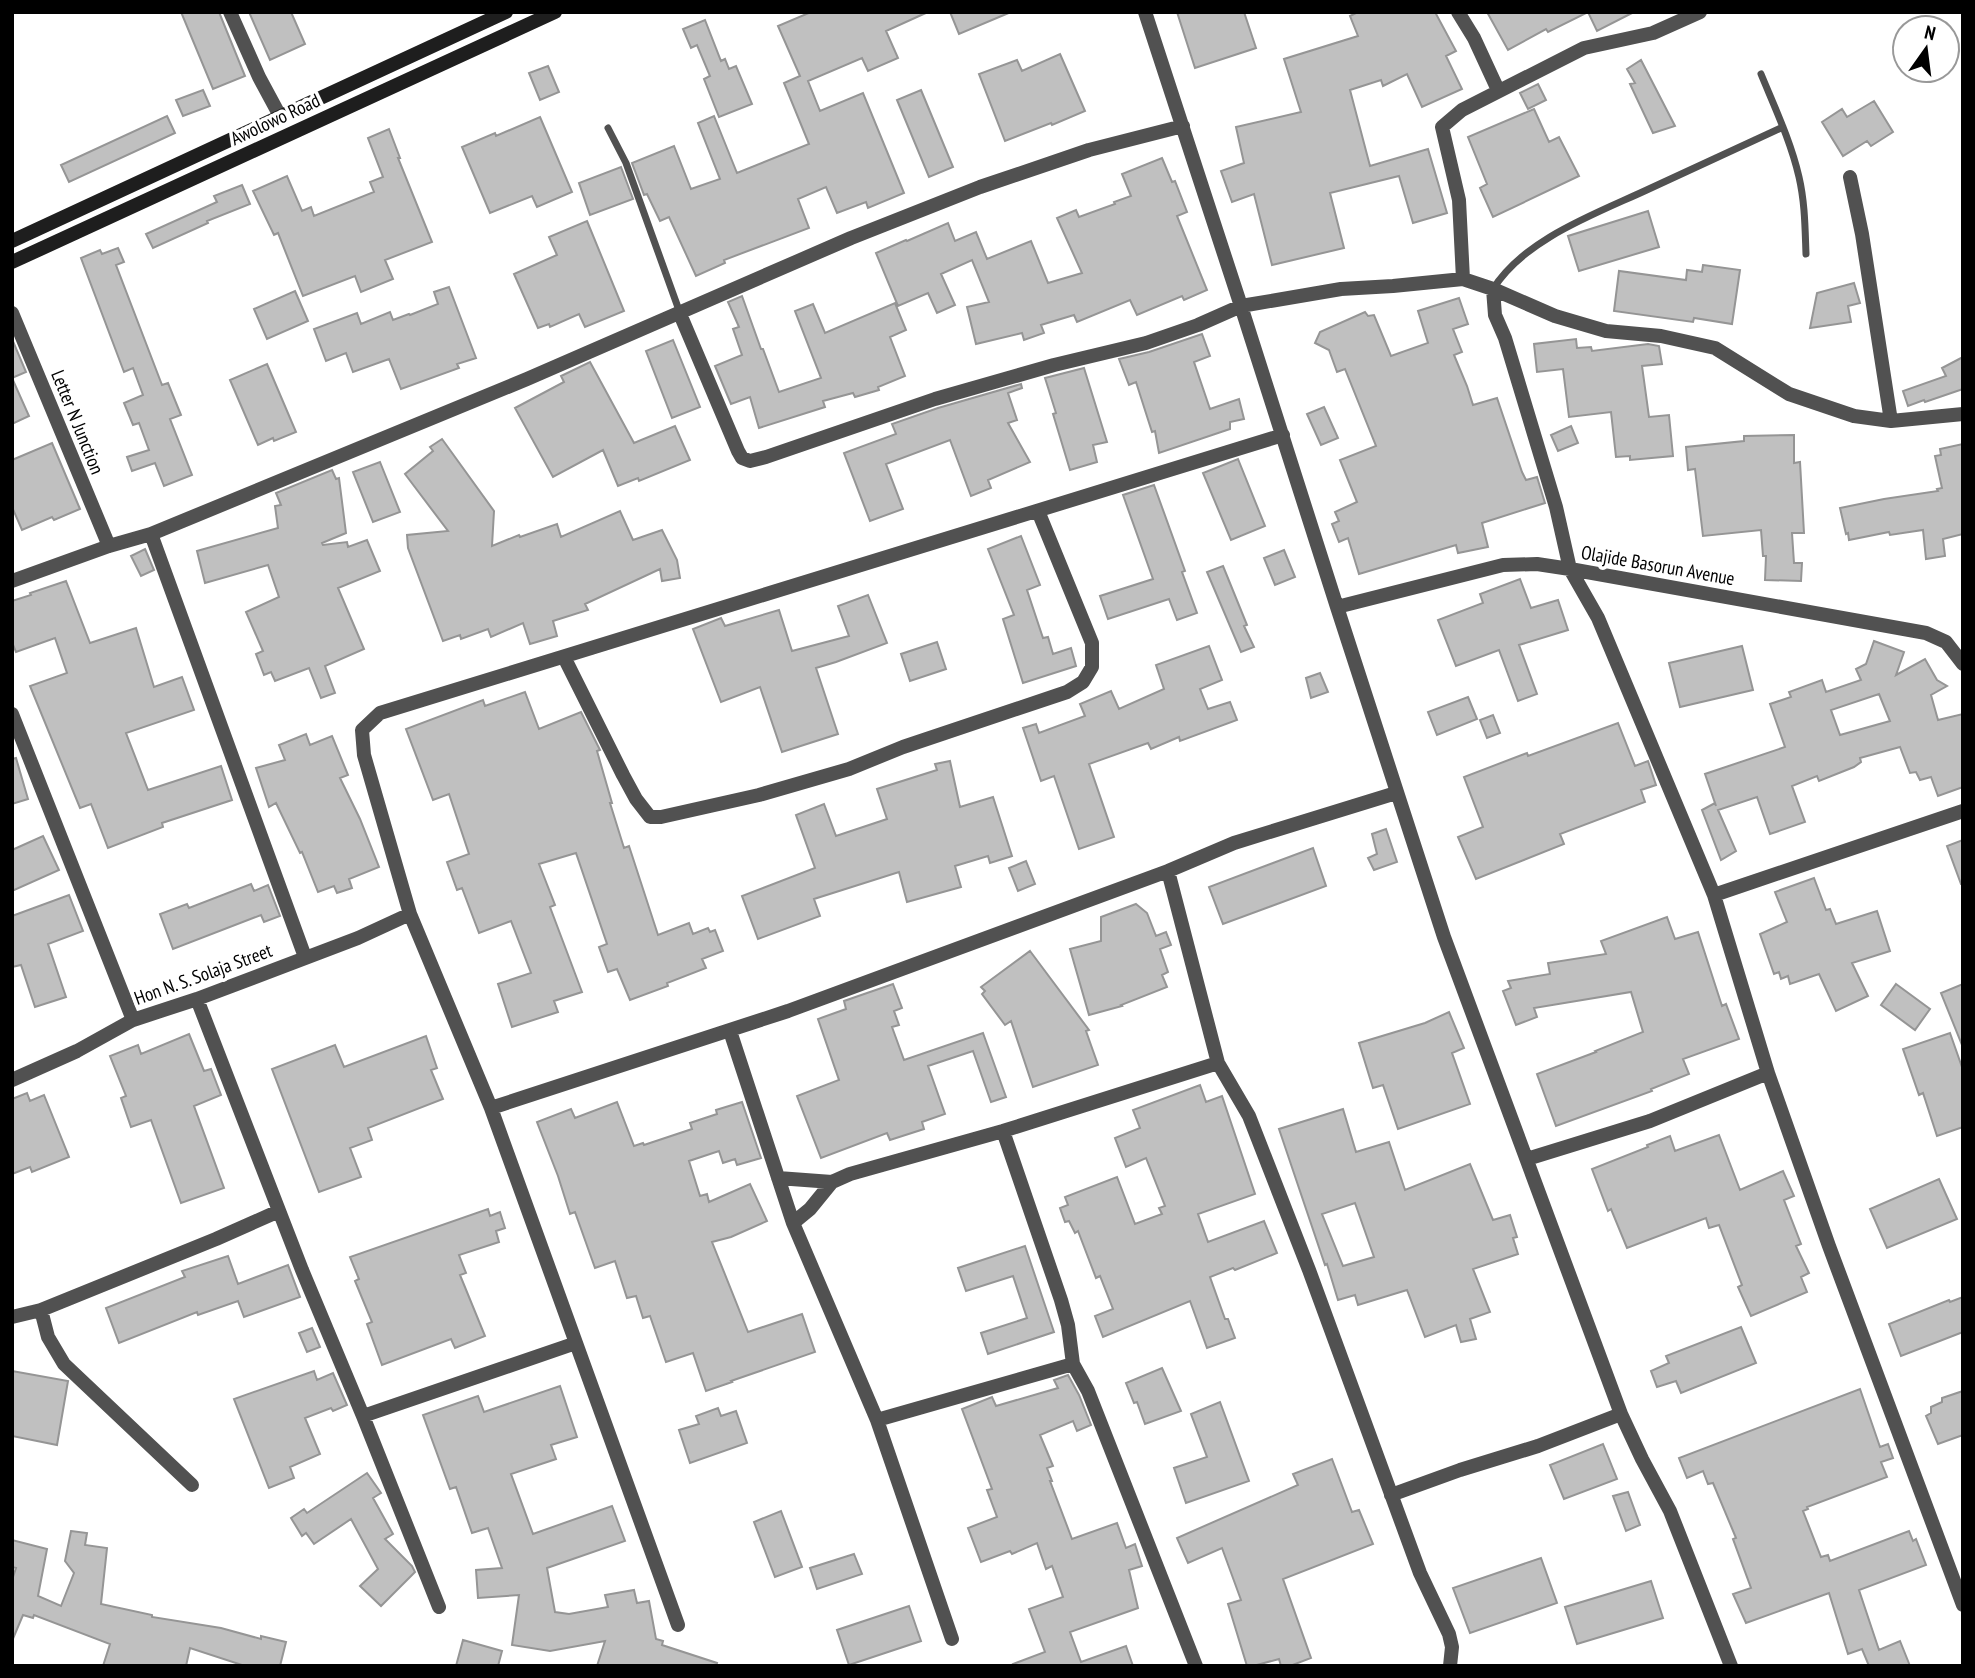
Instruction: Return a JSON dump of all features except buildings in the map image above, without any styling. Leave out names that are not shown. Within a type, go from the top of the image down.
[{"type":"main road","name":"Awolowo Road","points":[[12,241],[506,12]]},
{"type":"main road","name":"Awolowo Road","points":[[12,262],[555,12]]},
{"type":"street","points":[[230,12],[280,116]]},
{"type":"street","points":[[1145,12],[1444,937],[1621,1414],[1670,1511],[1731,1666]]},
{"type":"street","points":[[1458,12],[1474,38],[1498,90]]},
{"type":"street","points":[[1463,279],[1459,200],[1442,127],[1462,110],[1584,48],[1653,33],[1700,12]]},
{"type":"street","points":[[12,581],[150,534],[527,379],[851,239],[981,187],[1089,150],[1183,126]]},
{"type":"street","points":[[1850,177],[1862,234],[1891,421]]},
{"type":"street","points":[[680,314],[738,451],[742,458],[750,461],[935,399],[1054,365],[1146,343],[1241,306],[1341,289],[1463,279],[1555,316],[1606,331],[1661,336],[1715,348],[1788,394],[1854,416],[1891,421],[1963,414]]},
{"type":"street","points":[[1493,289],[1495,315],[1505,338],[1556,508],[1570,569],[1598,618],[1714,895],[1768,1073],[1838,1272],[1963,1605]]},
{"type":"street","name":"Letter N Junction","points":[[12,313],[109,546]]},
{"type":"street","points":[[678,1625],[491,1108],[410,914],[364,755],[362,730],[380,713],[1283,435]]},
{"type":"street","points":[[564,657],[623,775],[650,817],[661,817],[759,794],[849,769],[903,747],[1066,692],[1083,682],[1093,667],[1092,643],[1038,510]]},
{"type":"street","points":[[150,534],[305,957]]},
{"type":"street","name":"Olajide Basorun Avenue","points":[[1336,607],[1503,565],[1537,564],[1926,633],[1945,642],[1960,656]]},
{"type":"street","points":[[12,714],[133,1020]]},
{"type":"street","points":[[491,1108],[730,1031],[1168,871],[1234,843],[1396,793]]},
{"type":"street","points":[[1714,895],[1963,811]]},
{"type":"street","points":[[1168,871],[1218,1063],[1249,1116],[1309,1269],[1420,1573],[1449,1634],[1452,1647],[1450,1666]]},
{"type":"street","name":"Hon N. S. Solaja Street","points":[[12,1080],[77,1051],[133,1020],[197,999],[358,938],[410,914]]},
{"type":"street","points":[[197,999],[279,1211],[439,1607]]},
{"type":"street","points":[[730,1031],[793,1223],[877,1420],[952,1639]]},
{"type":"street","points":[[793,1223],[810,1209],[832,1182],[849,1174],[1003,1131],[1218,1063]]},
{"type":"street","points":[[1527,1159],[1650,1121],[1768,1073]]},
{"type":"street","points":[[1003,1131],[1061,1300],[1068,1325],[1073,1364],[1088,1391],[1196,1666]]},
{"type":"street","points":[[778,1178],[832,1182]]},
{"type":"street","points":[[12,1317],[41,1310],[204,1245],[279,1211]]},
{"type":"street","points":[[41,1310],[48,1337],[64,1364],[192,1485]]},
{"type":"street","points":[[363,1416],[576,1342]]},
{"type":"street","points":[[877,1420],[1073,1364]]},
{"type":"street","points":[[1391,1495],[1538,1446],[1621,1414]]},
{"type":"lane","points":[[1761,74],[1783,127],[1799,176],[1805,218],[1806,254]]},
{"type":"lane","points":[[1493,289],[1513,264],[1559,231],[1783,127]]},
{"type":"lane","points":[[608,128],[626,163],[680,314]]}]
